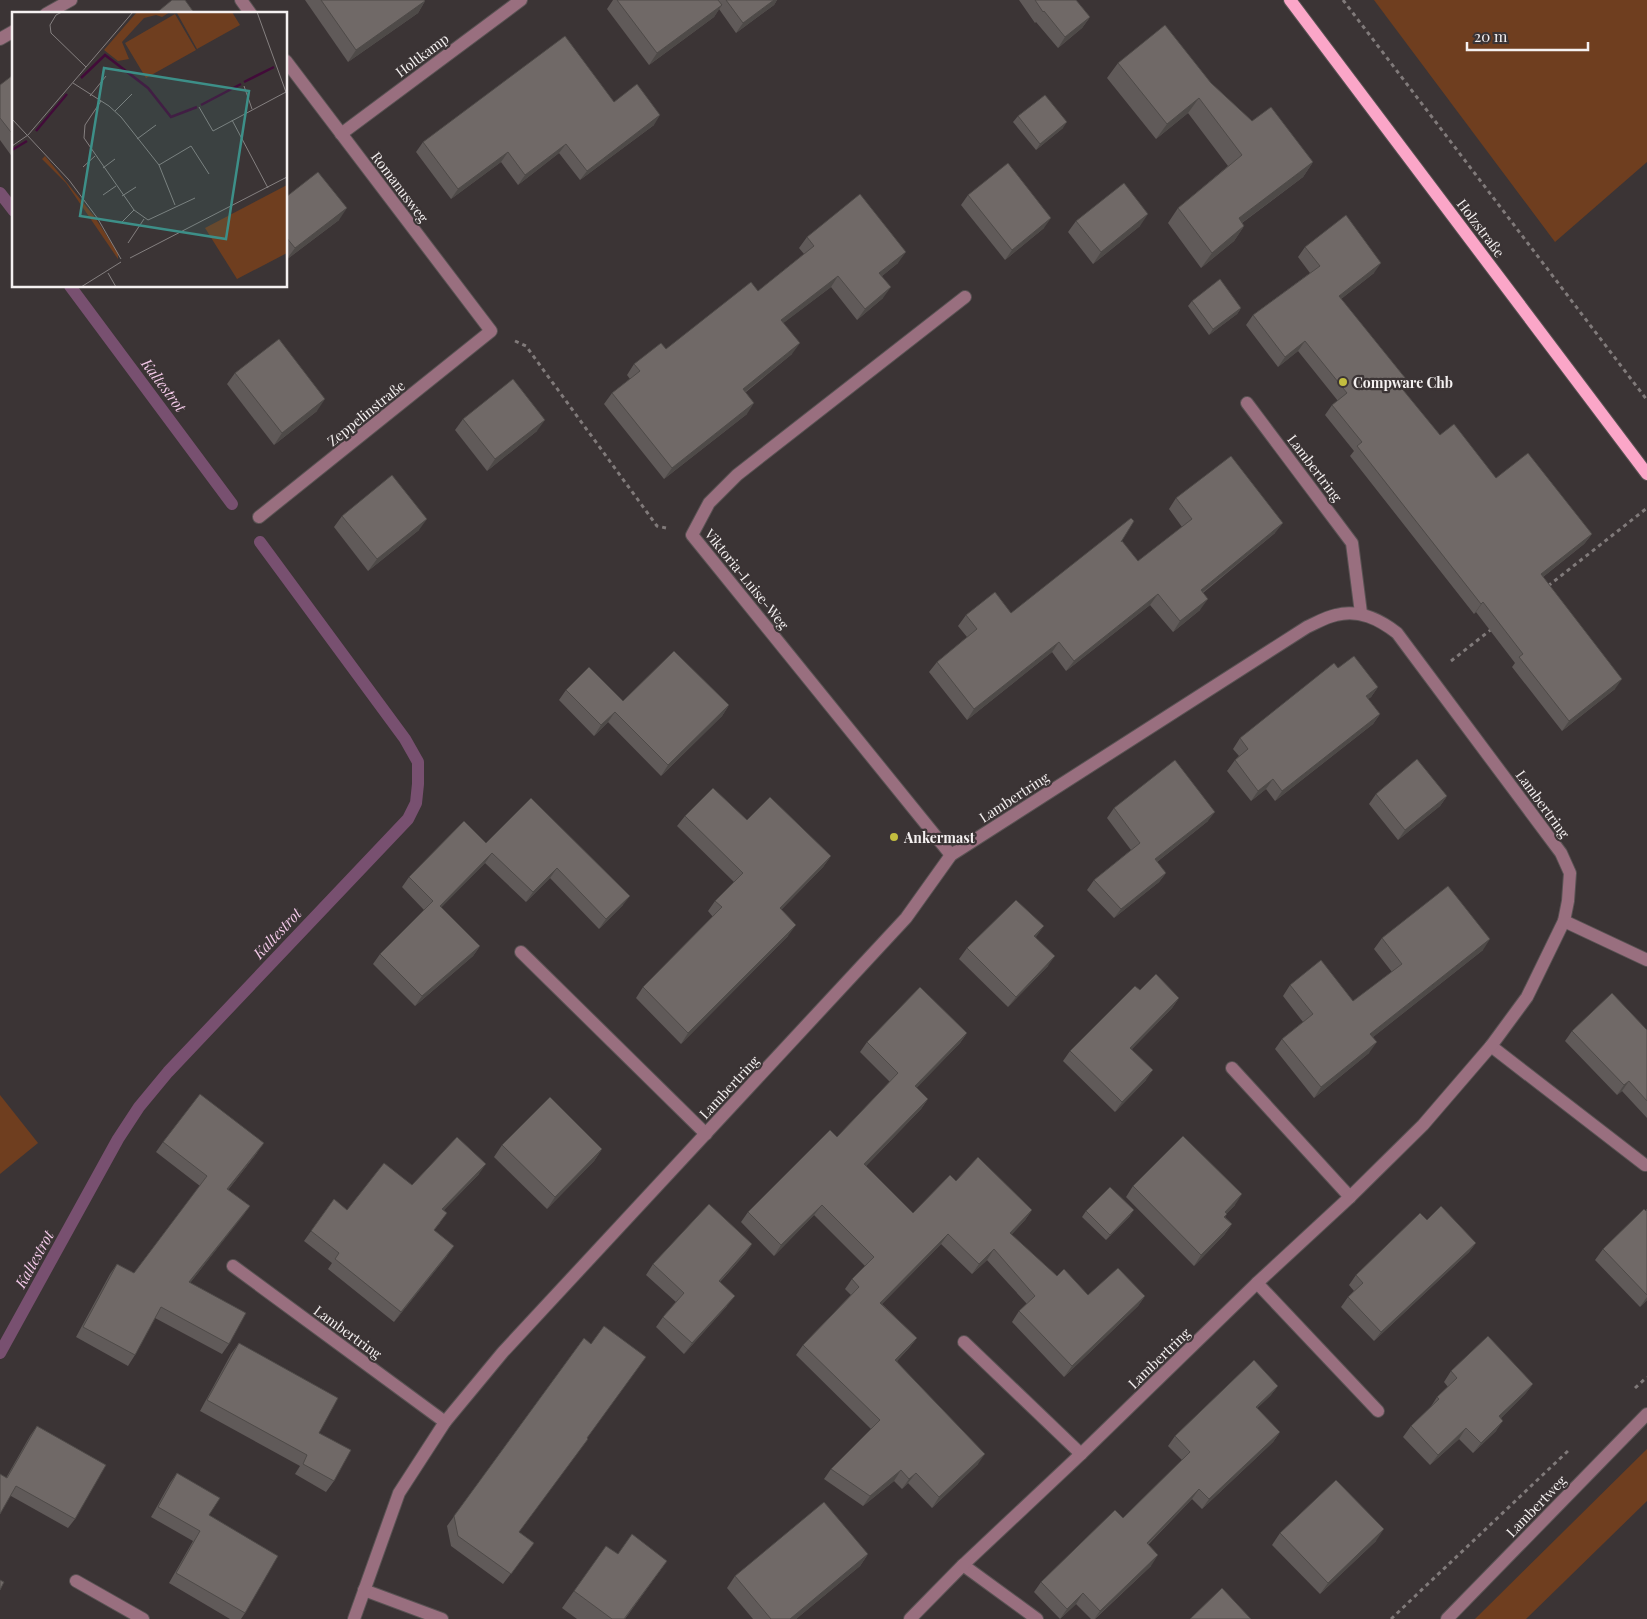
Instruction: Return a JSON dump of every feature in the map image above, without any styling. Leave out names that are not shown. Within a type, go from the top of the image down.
[{"type":"main road","name":"Holzstraße","points":[[1290,0],[1647,474]]},
{"type":"street","points":[[50,12],[71,0]]},
{"type":"street","points":[[241,0],[250,12]]},
{"type":"street","name":"Holtkamp","points":[[341,134],[520,0]]},
{"type":"street","points":[[0,39],[12,32]]},
{"type":"street","name":"Romanusweg","points":[[288,64],[491,331]]},
{"type":"street","name":"Viktoria-Luise-Weg","points":[[951,855],[692,535],[709,503],[737,475],[965,297]]},
{"type":"street","name":"Zeppelinstraße","points":[[259,518],[491,331]]},
{"type":"street","name":"Lambertring","points":[[1247,403],[1352,543],[1361,613]]},
{"type":"street","name":"Lambertring","points":[[354,1619],[399,1493],[445,1422],[503,1352],[906,918],[951,855],[1306,627],[1336,615],[1361,613],[1382,622],[1397,633],[1561,853],[1570,873],[1564,921],[1527,997],[1491,1046],[1423,1125],[1350,1197],[1257,1283],[1081,1454],[963,1565],[910,1619]]},
{"type":"street","points":[[1564,921],[1647,960]]},
{"type":"street","name":"Lambertring","points":[[521,952],[706,1134]]},
{"type":"street","points":[[1491,1046],[1645,1165]]},
{"type":"street","points":[[1232,1068],[1350,1197]]},
{"type":"street","name":"Lambertring","points":[[233,1266],[445,1422]]},
{"type":"street","points":[[1257,1283],[1378,1411]]},
{"type":"street","points":[[964,1342],[1081,1454]]},
{"type":"street","name":"Lambertweg","points":[[1447,1619],[1647,1414]]},
{"type":"street","points":[[963,1565],[1037,1619]]},
{"type":"street","points":[[76,1581],[143,1619]]},
{"type":"street","points":[[364,1590],[442,1619]]},
{"type":"path","points":[[1343,0],[1647,400]]},
{"type":"path","points":[[491,331],[526,346],[658,526],[692,535]]},
{"type":"path","points":[[1547,587],[1647,508]]},
{"type":"path","points":[[1431,677],[1500,623]]},
{"type":"path","points":[[1633,1390],[1647,1377]]},
{"type":"path","points":[[1391,1619],[1576,1444]]},
{"type":"shaded area","points":[[1374,0],[1647,0],[1647,162],[1555,242]]},
{"type":"shaded area","points":[[0,1095],[38,1143],[0,1174]]},
{"type":"shaded area","points":[[1647,1449],[1647,1501],[1526,1619],[1475,1619]]},
{"type":"building","points":[[172,0],[185,0],[194,12],[157,12]]},
{"type":"building","points":[[321,0],[424,0],[425,1],[356,50]]},
{"type":"building","points":[[617,0],[718,0],[722,5],[657,53]]},
{"type":"building","points":[[726,0],[774,0],[743,23]]},
{"type":"building","points":[[1035,0],[1076,0],[1090,17],[1065,37]]},
{"type":"building","points":[[1165,25],[1211,83],[1252,121],[1271,107],[1313,162],[1239,218],[1244,226],[1212,253],[1178,208],[1242,155],[1199,98],[1167,124],[1118,63]]},
{"type":"building","points":[[565,36],[614,102],[637,84],[660,115],[587,171],[566,144],[525,175],[508,152],[458,189],[423,142]]},
{"type":"building","points":[[12,76],[12,133],[0,118],[0,85]]},
{"type":"building","points":[[1045,95],[1067,122],[1040,144],[1018,116]]},
{"type":"building","points":[[1008,163],[1051,218],[1012,250],[968,195]]},
{"type":"building","points":[[318,172],[347,208],[295,248],[288,239],[288,195]]},
{"type":"building","points":[[1124,183],[1148,214],[1101,252],[1076,221]]},
{"type":"building","points":[[860,194],[906,252],[879,273],[891,287],[865,309],[838,276],[781,320],[800,343],[743,389],[754,403],[672,468],[612,393],[640,371],[634,364],[661,343],[666,349],[751,282],[758,291],[814,246],[807,237]]},
{"type":"building","points":[[1346,215],[1381,263],[1339,296],[1406,379],[1399,385],[1440,435],[1454,424],[1496,478],[1528,453],[1592,534],[1541,574],[1622,679],[1569,721],[1519,657],[1523,654],[1483,602],[1481,604],[1357,446],[1362,442],[1332,405],[1347,393],[1305,341],[1285,357],[1253,315],[1320,266],[1305,247]]},
{"type":"building","points":[[1220,279],[1241,308],[1213,329],[1192,301]]},
{"type":"building","points":[[279,339],[325,399],[282,433],[235,373]]},
{"type":"building","points":[[513,379],[545,420],[495,459],[463,419]]},
{"type":"building","points":[[1231,456],[1283,523],[1201,590],[1208,599],[1180,621],[1158,594],[1074,661],[1059,642],[974,709],[937,662],[977,629],[966,615],[995,592],[1011,613],[1131,518],[1134,521],[1121,542],[1138,561],[1192,519],[1176,498]]},
{"type":"building","points":[[392,475],[427,519],[377,559],[342,516]]},
{"type":"building","points":[[674,651],[729,705],[668,765],[615,712],[601,725],[566,690],[589,667],[623,701]]},
{"type":"building","points":[[1354,656],[1378,687],[1366,696],[1380,714],[1282,791],[1273,779],[1258,791],[1235,760],[1248,749],[1240,738],[1334,663],[1338,668]]},
{"type":"building","points":[[1417,759],[1447,796],[1405,830],[1376,794]]},
{"type":"building","points":[[1175,760],[1215,812],[1155,859],[1166,873],[1121,909],[1094,880],[1140,843],[1114,808]]},
{"type":"building","points":[[713,788],[747,820],[770,797],[831,856],[780,908],[796,925],[688,1033],[643,987],[722,907],[715,901],[743,873],[685,816]]},
{"type":"building","points":[[531,798],[630,896],[606,919],[557,868],[533,892],[492,853],[440,906],[480,946],[422,996],[380,954],[433,901],[409,877],[464,821],[486,843]]},
{"type":"building","points":[[1448,886],[1490,939],[1370,1034],[1377,1042],[1321,1087],[1282,1039],[1313,1014],[1290,985],[1321,960],[1353,1001],[1402,964],[1382,938]]},
{"type":"building","points":[[1016,900],[1044,926],[1034,936],[1055,956],[1016,997],[967,948]]},
{"type":"building","points":[[1156,974],[1179,998],[1130,1048],[1153,1070],[1122,1102],[1070,1051],[1135,986],[1140,990]]},
{"type":"building","points":[[920,987],[967,1033],[915,1086],[928,1099],[864,1164],[913,1213],[950,1175],[956,1181],[978,1157],[1032,1210],[1010,1233],[1057,1276],[1064,1269],[1088,1295],[1118,1268],[1145,1296],[1072,1366],[1019,1311],[1035,1296],[994,1249],[979,1264],[948,1234],[880,1303],[917,1338],[895,1360],[985,1454],[939,1497],[916,1473],[909,1479],[901,1470],[870,1496],[831,1469],[880,1420],[803,1345],[859,1287],[852,1279],[874,1257],[822,1205],[781,1245],[748,1212],[830,1130],[837,1137],[898,1073],[867,1042]]},
{"type":"building","points":[[1612,993],[1647,1030],[1647,1101],[1629,1081],[1624,1085],[1572,1031]]},
{"type":"building","points":[[200,1094],[264,1143],[227,1189],[250,1206],[189,1282],[246,1313],[229,1344],[161,1307],[135,1355],[83,1327],[117,1264],[134,1273],[207,1176],[163,1142]]},
{"type":"building","points":[[550,1097],[602,1149],[555,1197],[502,1145]]},
{"type":"building","points":[[1183,1136],[1242,1194],[1225,1212],[1227,1214],[1224,1217],[1232,1224],[1201,1255],[1133,1186]]},
{"type":"building","points":[[457,1137],[486,1164],[442,1209],[447,1213],[434,1230],[454,1246],[401,1312],[335,1259],[339,1253],[311,1231],[334,1199],[347,1210],[384,1163],[412,1185]]},
{"type":"building","points":[[1110,1187],[1134,1210],[1110,1235],[1086,1211]]},
{"type":"building","points":[[709,1204],[752,1244],[719,1281],[735,1296],[692,1343],[663,1317],[684,1293],[653,1264]]},
{"type":"building","points":[[1441,1206],[1476,1243],[1381,1332],[1348,1297],[1363,1283],[1356,1275],[1420,1213],[1427,1220]]},
{"type":"building","points":[[1644,1209],[1646,1211],[1647,1209],[1647,1295],[1603,1249]]},
{"type":"building","points":[[604,1326],[646,1357],[519,1532],[534,1543],[511,1574],[458,1536],[454,1516],[584,1338],[591,1344]]},
{"type":"building","points":[[1488,1336],[1533,1384],[1499,1416],[1503,1421],[1481,1443],[1466,1428],[1438,1455],[1411,1426],[1439,1399],[1437,1397],[1457,1378],[1451,1371]]},
{"type":"building","points":[[239,1343],[338,1398],[319,1433],[351,1450],[334,1481],[303,1464],[307,1455],[207,1400]]},
{"type":"building","points":[[1254,1360],[1278,1386],[1256,1407],[1280,1432],[1209,1499],[1199,1489],[1147,1543],[1158,1555],[1100,1611],[1083,1593],[1067,1609],[1041,1582],[1115,1510],[1123,1518],[1190,1452],[1175,1436]]},
{"type":"building","points":[[37,1426],[106,1465],[75,1519],[16,1486],[0,1514],[0,1474],[7,1478]]},
{"type":"building","points":[[177,1473],[220,1498],[209,1515],[278,1556],[245,1613],[176,1573],[200,1531],[158,1507]]},
{"type":"building","points":[[1336,1480],[1384,1529],[1328,1583],[1280,1533]]},
{"type":"building","points":[[824,1502],[868,1554],[790,1619],[771,1619],[735,1576]]},
{"type":"building","points":[[632,1534],[667,1561],[624,1619],[612,1619],[574,1591],[606,1546],[618,1554]]},
{"type":"building","points":[[0,1580],[4,1582],[0,1590]]},
{"type":"building","points":[[1222,1588],[1251,1619],[1190,1619]]},
{"type":"waterway","name":"Kaltestrot","points":[[0,193],[12,208]]},
{"type":"waterway","name":"Kaltestrot","points":[[71,288],[232,504]]},
{"type":"waterway","name":"Kaltestrot","points":[[0,1353],[118,1139],[139,1107],[168,1072],[408,819],[416,803],[418,762],[405,739],[260,542]]},
{"type":"place","name":"Compware Chb","points":[[1343,382]]},
{"type":"place","name":"Ankermast","points":[[894,837]]}]
